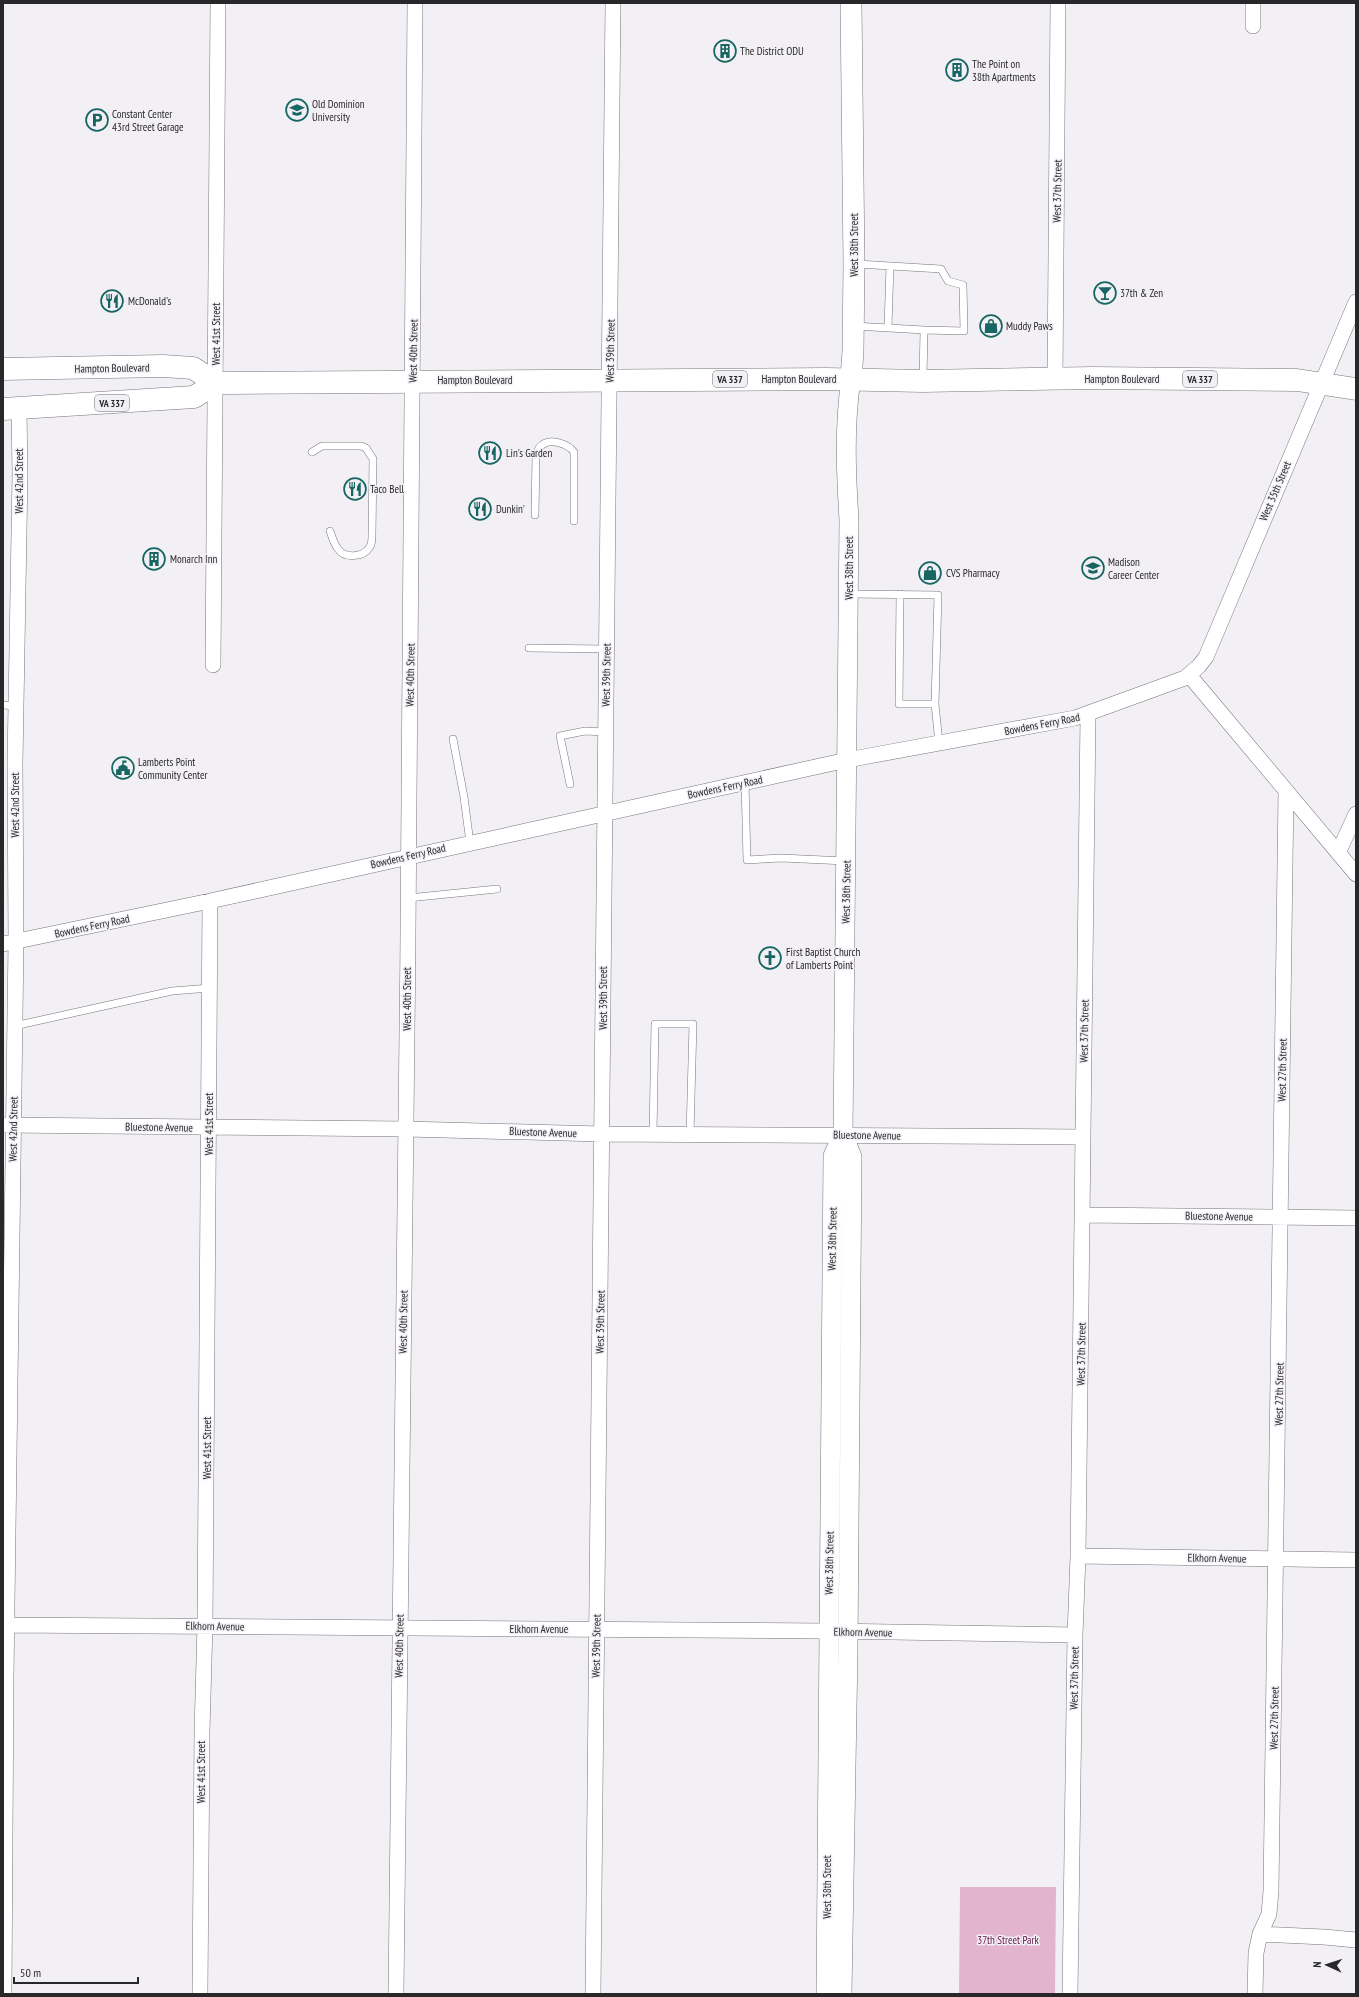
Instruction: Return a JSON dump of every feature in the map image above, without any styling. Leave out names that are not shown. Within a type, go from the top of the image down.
[{"type":"main road","name":"West 38th Street","points":[[850,379],[854,326],[851,3]]},
{"type":"main road","name":"Hampton Boulevard","points":[[3,368],[163,366],[193,368],[216,383],[610,379],[850,379],[923,381],[1055,379],[1297,380],[1356,389]]},
{"type":"main road","name":"VA 337","points":[[11,409],[194,397],[216,383]]},
{"type":"street","name":"West 41st Street","points":[[213,665],[218,3]]},
{"type":"street","name":"West 40th Street","points":[[396,1994],[399,1629],[406,1129],[415,3]]},
{"type":"street","name":"West 39th Street","points":[[593,1994],[613,3]]},
{"type":"street","name":"West 37th Street","points":[[1055,379],[1058,3]]},
{"type":"street","points":[[1253,3],[1253,26]]},
{"type":"street","name":"West 35th Street","points":[[1189,675],[1199,666],[1206,656],[1356,302]]},
{"type":"street","name":"West 38th Street","points":[[842,1994],[848,1632],[852,1157],[843,1134],[849,594],[849,520],[845,461],[846,411],[850,379]]},
{"type":"street","name":"West 42nd Street","points":[[4,1994],[8,1125],[14,1026],[9,943],[10,706],[20,474],[11,409]]},
{"type":"street","points":[[1189,675],[1356,874]]},
{"type":"street","name":"Bowdens Ferry Road","points":[[9,943],[210,901],[847,760],[1088,715],[1189,675]]},
{"type":"street","name":"West 37th Street","points":[[1070,1994],[1083,1215],[1088,715]]},
{"type":"street","name":"West 27th Street","points":[[1255,1994],[1256,1953],[1260,1934],[1269,1914],[1272,1891],[1286,791]]},
{"type":"street","points":[[1338,853],[1356,814]]},
{"type":"street","name":"West 41st Street","points":[[200,1994],[202,1732],[205,1625],[210,901]]},
{"type":"street","name":"Bluestone Avenue","points":[[8,1125],[406,1129],[602,1134],[843,1134],[1083,1137]]},
{"type":"street","name":"West 38th Street","points":[[826,1994],[833,1156],[843,1134]]},
{"type":"street","name":"Bluestone Avenue","points":[[1083,1215],[1356,1218]]},
{"type":"street","name":"Elkhorn Avenue","points":[[1078,1556],[1356,1560]]},
{"type":"street","name":"Elkhorn Avenue","points":[[5,1625],[205,1625],[399,1629],[828,1631],[1075,1635]]},
{"type":"street","points":[[1260,1934],[1324,1936],[1356,1940]]},
{"type":"lane","points":[[854,264],[941,269],[948,282],[963,285],[964,331],[854,326]]},
{"type":"lane","points":[[888,327],[890,266]]},
{"type":"lane","points":[[923,381],[924,330]]},
{"type":"lane","points":[[535,515],[536,456],[538,449],[542,445],[548,443],[561,443],[571,447],[574,452],[574,521]]},
{"type":"lane","points":[[312,452],[322,446],[361,446],[366,448],[373,459],[371,547],[366,552],[358,555],[343,554],[338,550],[330,531]]},
{"type":"lane","points":[[849,594],[938,595],[935,704],[938,743]]},
{"type":"lane","points":[[900,594],[899,704],[935,704]]},
{"type":"lane","points":[[529,648],[606,649]]},
{"type":"lane","points":[[570,784],[560,736],[585,731],[605,732]]},
{"type":"lane","points":[[453,739],[464,797],[470,843]]},
{"type":"lane","points":[[745,783],[747,860],[781,858],[846,861]]},
{"type":"lane","points":[[408,898],[497,889]]},
{"type":"lane","points":[[14,1026],[172,991],[210,988]]},
{"type":"lane","points":[[654,1134],[655,1024],[693,1024],[690,1134]]},
{"type":"green space","name":"37th Street Park","points":[[960,1887],[1056,1887],[1055,1994],[959,1994]]},
{"type":"place","name":"The District ODU","points":[[725,51]]},
{"type":"place","name":"The Point on 38th Apartments","points":[[957,70]]},
{"type":"place","name":"Old Dominion University","points":[[297,110]]},
{"type":"place","name":"Constant Center 43rd Street Garage","points":[[97,120]]},
{"type":"place","name":"37th & Zen","points":[[1105,293]]},
{"type":"place","name":"McDonald's","points":[[112,301]]},
{"type":"place","name":"Muddy Paws","points":[[991,326]]},
{"type":"place","name":"Lin's Garden","points":[[490,453]]},
{"type":"place","name":"Taco Bell","points":[[355,489]]},
{"type":"place","name":"Dunkin'","points":[[480,509]]},
{"type":"place","name":"Monarch Inn","points":[[154,559]]},
{"type":"place","name":"Madison Career Center","points":[[1093,568]]},
{"type":"place","name":"CVS Pharmacy","points":[[930,573]]},
{"type":"place","name":"Lamberts Point Community Center","points":[[123,768]]},
{"type":"place","name":"First Baptist Church of Lamberts Point","points":[[770,958]]}]
